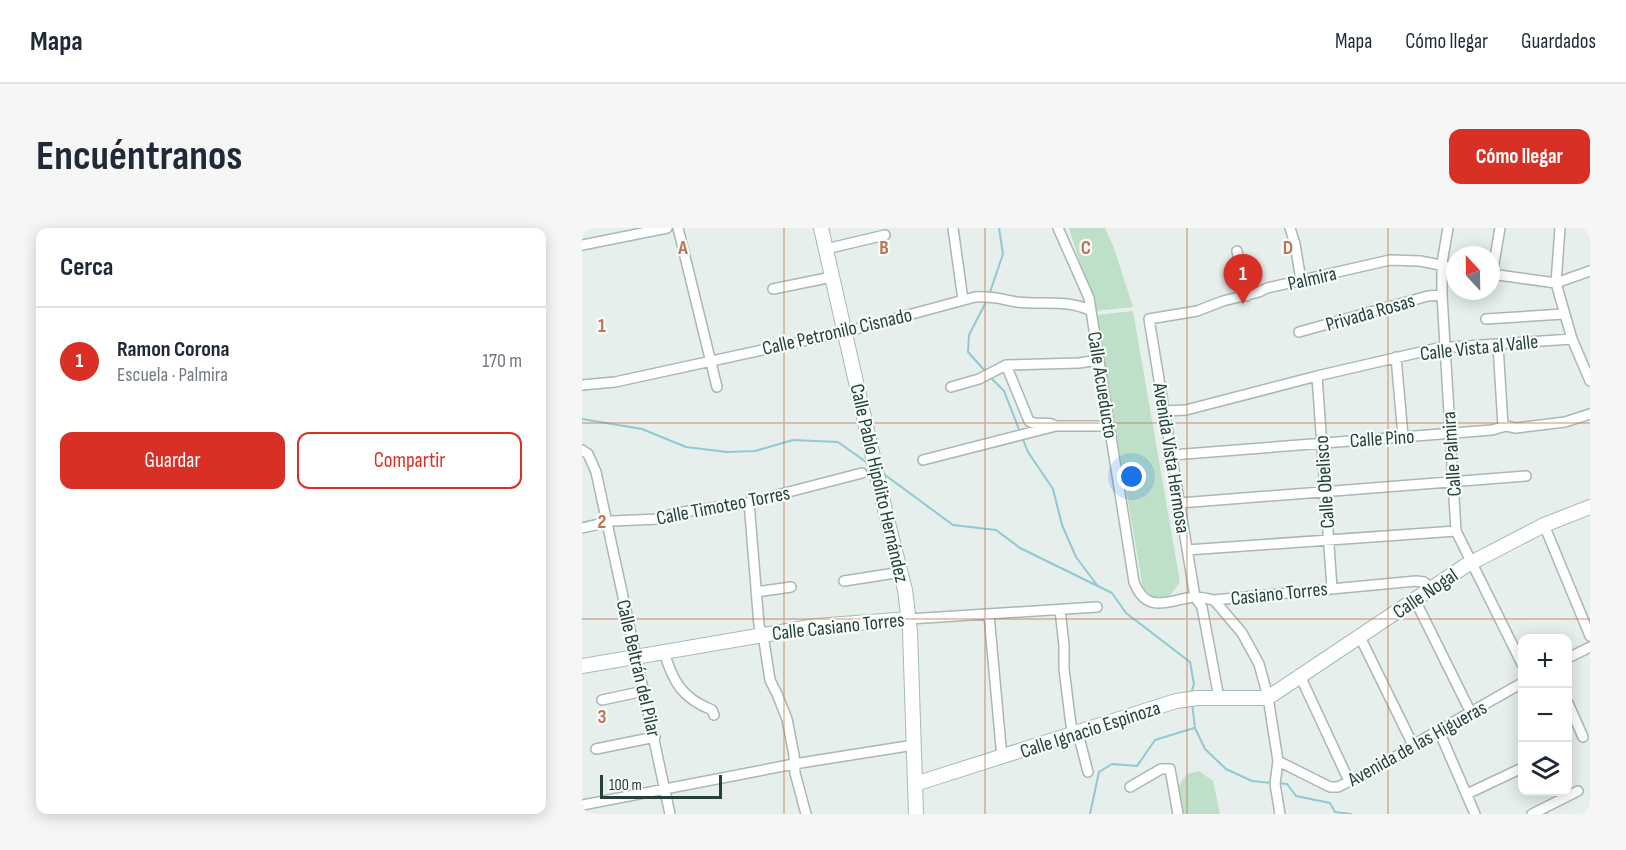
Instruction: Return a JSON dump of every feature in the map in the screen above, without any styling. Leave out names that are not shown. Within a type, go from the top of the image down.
[{"type":"street","points":[[582,245],[667,228]]},
{"type":"street","points":[[678,228],[717,387]]},
{"type":"street","name":"Calle Pablo Hipólito Hernández","points":[[821,228],[882,495],[902,572],[909,619],[916,814]]},
{"type":"street","points":[[953,228],[963,300]]},
{"type":"street","name":"Calle Acueducto","points":[[1058,228],[1089,298],[1134,582]]},
{"type":"street","points":[[1290,228],[1301,280]]},
{"type":"street","name":"Calle Palmira","points":[[1448,228],[1442,265],[1442,295],[1456,531],[1518,656]]},
{"type":"street","points":[[1496,246],[1500,228]]},
{"type":"street","points":[[1560,228],[1556,283],[1563,314],[1590,381]]},
{"type":"street","points":[[826,249],[885,235]]},
{"type":"street","points":[[1238,251],[1246,296]]},
{"type":"street","name":"Palmira","points":[[1149,320],[1197,311],[1222,301],[1301,280],[1390,260],[1442,265]]},
{"type":"street","points":[[1442,265],[1446,266]]},
{"type":"street","points":[[1500,275],[1556,283],[1590,271]]},
{"type":"street","points":[[773,289],[832,277]]},
{"type":"street","name":"Privada Rosas","points":[[1299,332],[1428,296],[1442,295]]},
{"type":"street","name":"Calle Petronilo Cisnado","points":[[582,386],[615,382],[845,332],[980,297],[994,296],[1015,301],[1080,305],[1091,311]]},
{"type":"street","points":[[1486,319],[1563,314]]},
{"type":"street","name":"Avenida Vista Hermosa","points":[[1149,320],[1195,597],[1202,607],[1219,698]]},
{"type":"street","name":"Calle Vista al Valle","points":[[1164,411],[1186,410],[1317,376],[1444,347],[1572,339]]},
{"type":"street","points":[[1498,345],[1503,426]]},
{"type":"street","points":[[1396,357],[1403,436]]},
{"type":"street","points":[[951,387],[989,374],[1006,365],[1079,363],[1099,360]]},
{"type":"street","points":[[1006,365],[1029,421],[1050,423],[1052,427]]},
{"type":"street","name":"Calle Obelisco","points":[[1317,376],[1332,588]]},
{"type":"street","name":"Calle Pino","points":[[1172,454],[1492,430],[1503,426],[1516,428],[1560,423],[1590,414]]},
{"type":"street","points":[[923,460],[1052,427],[1109,426]]},
{"type":"street","name":"Calle Beltrán del Pilar","points":[[582,450],[588,454],[596,472],[670,814]]},
{"type":"street","name":"Calle Timoteo Torres","points":[[582,528],[606,522],[659,519],[675,513],[749,502],[862,473]]},
{"type":"street","points":[[1180,503],[1526,476]]},
{"type":"street","points":[[749,502],[761,634],[770,680],[787,719],[795,773],[806,814]]},
{"type":"street","name":"Calle Nogal","points":[[1268,697],[1472,563],[1544,525],[1590,507]]},
{"type":"street","points":[[1544,525],[1590,636]]},
{"type":"street","points":[[1187,550],[1328,538],[1456,531]]},
{"type":"street","points":[[844,581],[902,572]]},
{"type":"street","name":"Casiano Torres","points":[[1134,582],[1143,596],[1154,603],[1168,603],[1195,597],[1214,600],[1416,581],[1424,582],[1432,589]]},
{"type":"street","points":[[756,592],[791,586]]},
{"type":"street","points":[[1214,600],[1242,633],[1259,664],[1268,697],[1278,761],[1275,783],[1280,814]]},
{"type":"street","points":[[1415,600],[1471,713]]},
{"type":"street","name":"Calle Casiano Torres","points":[[582,666],[820,625],[1097,607]]},
{"type":"street","points":[[1060,610],[1071,725],[1080,741],[1088,772]]},
{"type":"street","points":[[989,615],[1002,758]]},
{"type":"street","points":[[1360,637],[1413,745]]},
{"type":"street","points":[[1572,656],[1590,647]]},
{"type":"street","points":[[664,652],[672,676],[680,689],[696,703],[712,710],[714,715]]},
{"type":"street","points":[[1300,678],[1349,781]]},
{"type":"street","name":"Avenida de las Higueras","points":[[1278,761],[1333,787],[1388,762],[1413,745],[1518,686]]},
{"type":"street","points":[[602,700],[644,691]]},
{"type":"street","name":"Calle Ignacio Espinoza","points":[[915,784],[1002,758],[1157,706],[1191,699],[1268,697]]},
{"type":"street","points":[[1572,712],[1583,737]]},
{"type":"street","points":[[1439,731],[1475,814]]},
{"type":"street","points":[[596,749],[655,737]]},
{"type":"street","points":[[582,805],[794,764],[914,745]]},
{"type":"street","points":[[1130,787],[1161,769],[1170,769],[1178,814]]},
{"type":"street","points":[[1467,794],[1518,770]]},
{"type":"street","points":[[1532,814],[1578,791]]},
{"type":"green space","points":[[1069,228],[1105,228],[1114,248],[1133,307],[1095,311]]},
{"type":"green space","points":[[1133,311],[1180,582],[1169,597],[1156,599],[1143,588],[1096,315]]},
{"type":"green space","points":[[1199,771],[1213,781],[1220,814],[1182,814],[1177,788],[1187,774]]},
{"type":"waterway","points":[[989,295],[1003,254],[999,228]]},
{"type":"waterway","points":[[986,372],[968,352],[969,335],[987,300]]},
{"type":"waterway","points":[[990,377],[1004,391],[1020,432]]},
{"type":"waterway","points":[[582,419],[642,429],[686,447],[727,452],[755,451],[793,440],[838,442],[869,464]]},
{"type":"waterway","points":[[1022,437],[1028,452],[1053,489],[1062,525],[1076,557],[1097,585]]},
{"type":"waterway","points":[[881,472],[953,525],[996,530],[1020,548],[1112,593],[1126,613],[1190,662],[1194,684],[1191,694]]},
{"type":"waterway","points":[[1192,703],[1195,728],[1205,749],[1226,769],[1252,781],[1272,783]]},
{"type":"waterway","points":[[1090,814],[1099,772],[1112,764],[1137,766],[1155,740],[1194,728]]},
{"type":"waterway","points":[[1278,783],[1287,784],[1296,796],[1330,803],[1335,812],[1351,814]]},
{"type":"place","name":"Ramon Corona","points":[[1243,304]]}]
